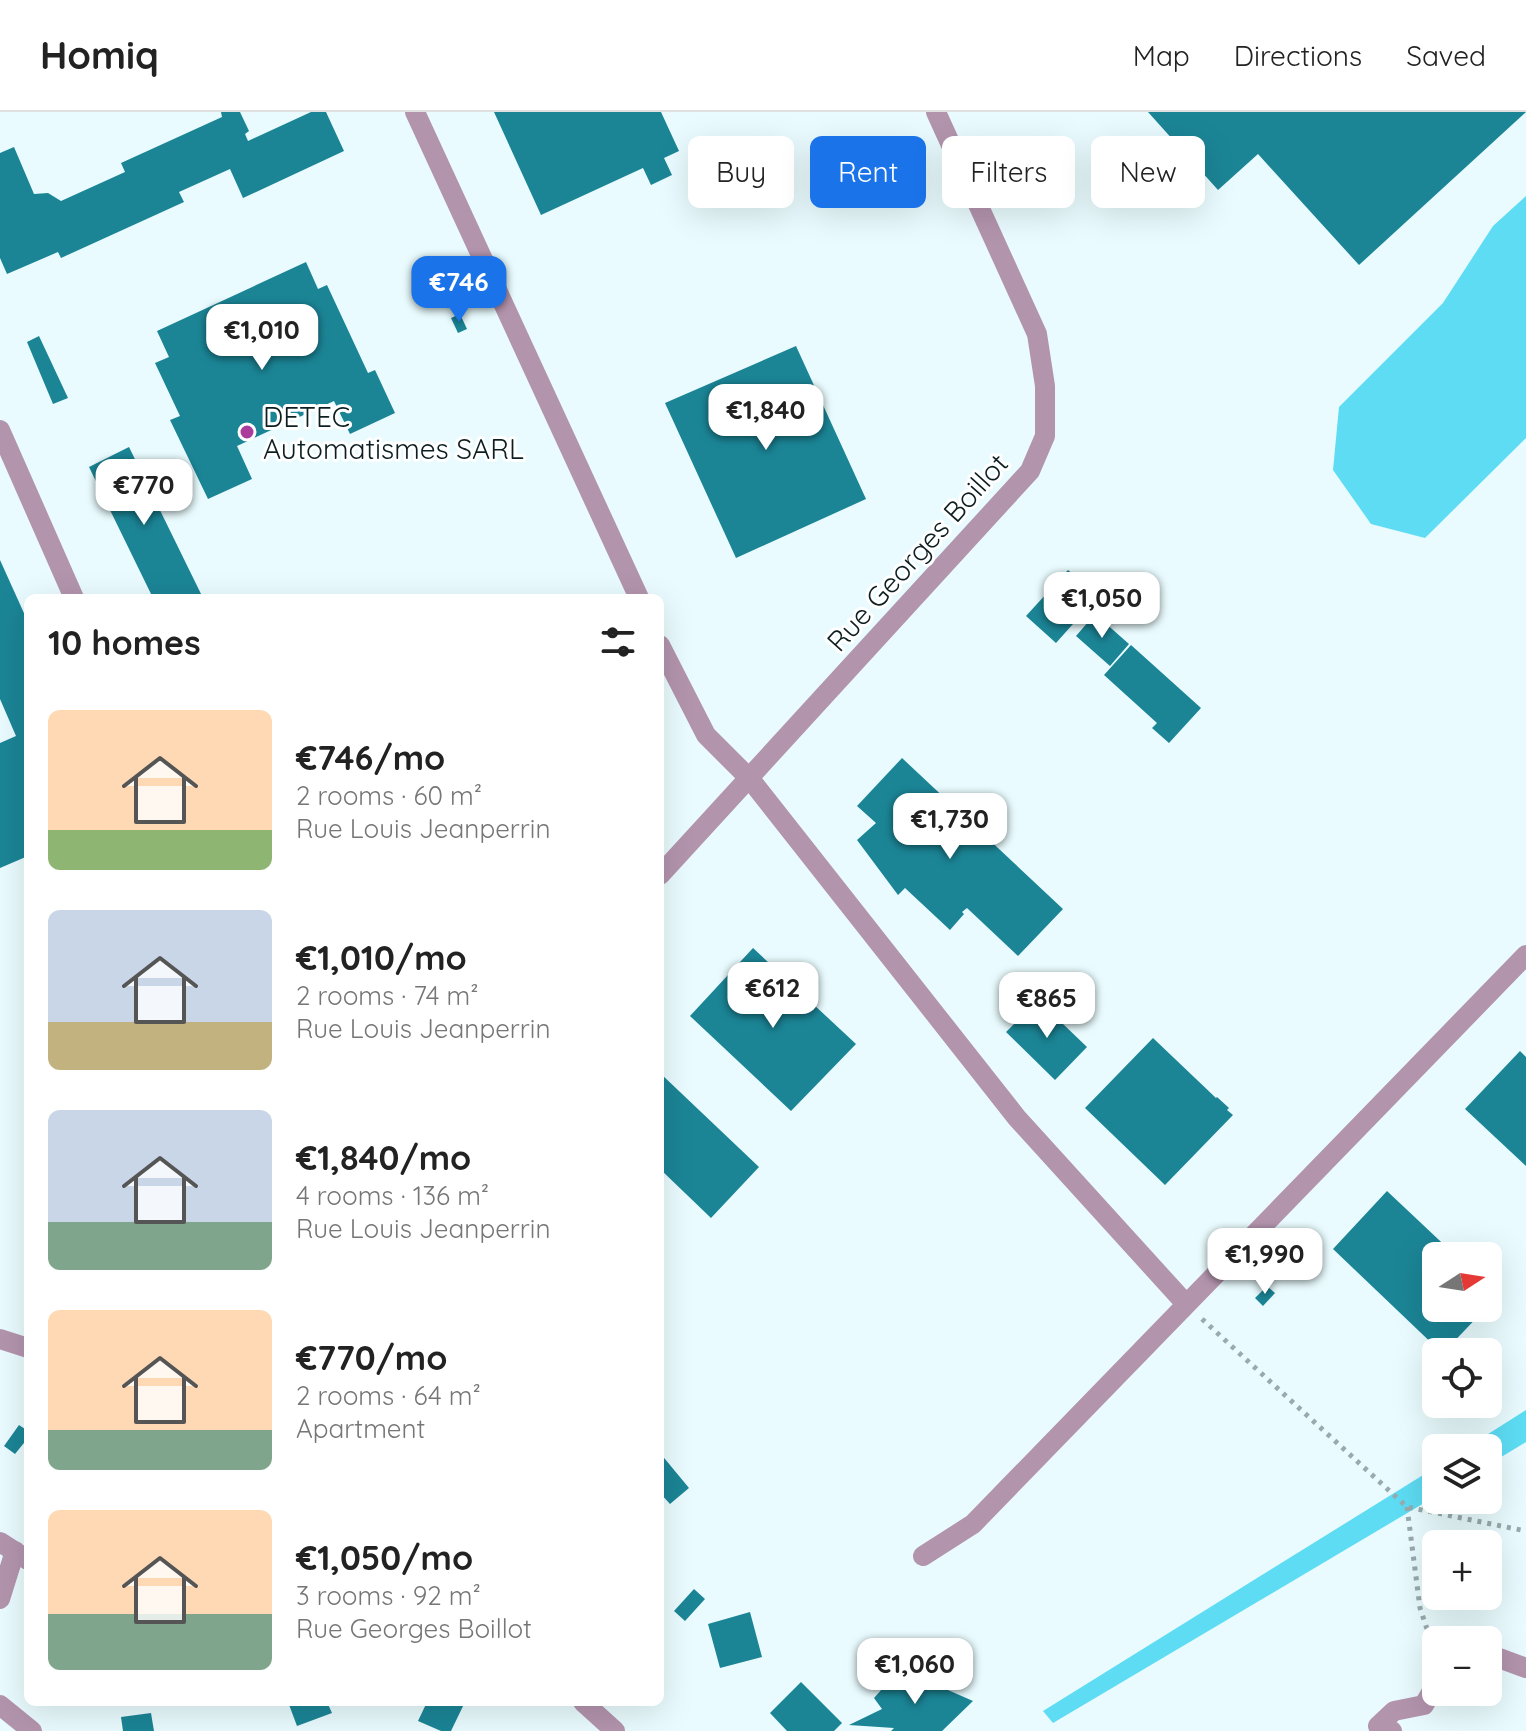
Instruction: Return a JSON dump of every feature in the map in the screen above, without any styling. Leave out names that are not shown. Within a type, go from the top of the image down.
[{"type":"street","points":[[415,112],[637,594]]},
{"type":"street","name":"Rue Georges Boillot","points":[[664,871],[1030,471],[1045,436],[1045,386],[1037,334],[936,112]]},
{"type":"street","points":[[0,430],[72,594]]},
{"type":"street","points":[[664,653],[706,735],[750,779],[1017,1118],[1186,1304]]},
{"type":"street","points":[[923,1556],[973,1524],[1526,955]]},
{"type":"street","points":[[0,1339],[24,1347]]},
{"type":"street","points":[[0,1599],[14,1551]]},
{"type":"street","points":[[1502,1659],[1526,1668]]},
{"type":"street","points":[[0,1705],[32,1731]]},
{"type":"street","points":[[1392,1731],[1378,1726],[1394,1711],[1422,1705]]},
{"type":"street","points":[[587,1706],[615,1731]]},
{"type":"path","points":[[1186,1304],[1407,1507],[1526,1531]]},
{"type":"path","points":[[1407,1507],[1420,1608],[1426,1626]]},
{"type":"shaded area","points":[[1526,196],[1526,438],[1425,538],[1371,524],[1333,470],[1339,407],[1443,303],[1493,226]]},
{"type":"shaded area","points":[[1526,1410],[1526,1442],[1502,1457],[1502,1434],[1488,1434]]},
{"type":"shaded area","points":[[1422,1476],[1422,1504],[1053,1723],[1043,1711]]},
{"type":"building","points":[[221,112],[240,112],[249,131],[245,134],[248,141],[311,112],[326,112],[344,151],[243,198],[230,169],[179,192],[184,202],[61,258],[58,252],[7,274],[0,258],[0,153],[14,147],[34,194],[48,193],[61,201],[125,172],[121,163],[222,117]]},
{"type":"building","points":[[494,112],[661,112],[679,151],[664,158],[672,175],[651,185],[643,168],[541,215]]},
{"type":"building","points":[[1148,112],[1526,112],[1359,265],[1258,154],[1218,190],[1205,176],[1205,136],[1170,136]]},
{"type":"building","points":[[306,262],[318,289],[327,285],[368,373],[375,370],[395,413],[350,434],[334,401],[237,446],[252,479],[208,499],[170,420],[180,416],[155,363],[169,357],[157,331]]},
{"type":"building","points":[[460,314],[467,329],[458,333],[451,318]]},
{"type":"building","points":[[39,336],[68,398],[53,404],[27,342]]},
{"type":"building","points":[[796,346],[866,499],[736,558],[665,403]]},
{"type":"building","points":[[129,447],[201,594],[151,594],[89,467]]},
{"type":"building","points":[[0,560],[24,613],[24,858],[0,868],[0,743],[16,736],[0,699]]},
{"type":"building","points":[[1068,570],[1098,596],[1056,643],[1026,616]]},
{"type":"building","points":[[1095,614],[1129,644],[1110,666],[1076,636]]},
{"type":"building","points":[[1131,645],[1201,708],[1169,743],[1152,728],[1157,723],[1104,675]]},
{"type":"building","points":[[902,758],[1063,909],[1018,956],[967,908],[950,930],[905,888],[898,895],[857,840],[876,823],[857,806]]},
{"type":"building","points":[[753,948],[856,1044],[791,1111],[690,1016]]},
{"type":"building","points":[[1038,1000],[1087,1047],[1055,1080],[1006,1032]]},
{"type":"building","points":[[1153,1038],[1233,1115],[1165,1185],[1085,1108]]},
{"type":"building","points":[[1520,1051],[1526,1057],[1526,1166],[1465,1109]]},
{"type":"building","points":[[664,1077],[759,1167],[711,1218],[664,1173]]},
{"type":"building","points":[[1387,1191],[1441,1242],[1422,1242],[1422,1322],[1473,1322],[1457,1338],[1426,1338],[1333,1249]]},
{"type":"building","points":[[1267,1286],[1275,1293],[1263,1306],[1255,1298]]},
{"type":"building","points":[[19,1425],[24,1428],[24,1443],[15,1454],[4,1446]]},
{"type":"building","points":[[664,1458],[689,1488],[670,1504],[664,1497]]},
{"type":"building","points":[[694,1589],[705,1599],[685,1621],[674,1611]]},
{"type":"building","points":[[750,1612],[762,1657],[720,1668],[708,1624]]},
{"type":"building","points":[[900,1669],[973,1701],[942,1731],[891,1731],[894,1728],[849,1725],[882,1709],[874,1698]]},
{"type":"building","points":[[801,1682],[842,1723],[834,1731],[787,1731],[770,1713]]},
{"type":"building","points":[[290,1706],[329,1706],[332,1713],[297,1726]]},
{"type":"building","points":[[425,1706],[463,1706],[451,1731],[441,1731],[418,1721]]},
{"type":"building","points":[[151,1713],[154,1731],[123,1731],[121,1717]]},
{"type":"place","name":"DETEC Automatismes SARL","points":[[247,432]]}]
